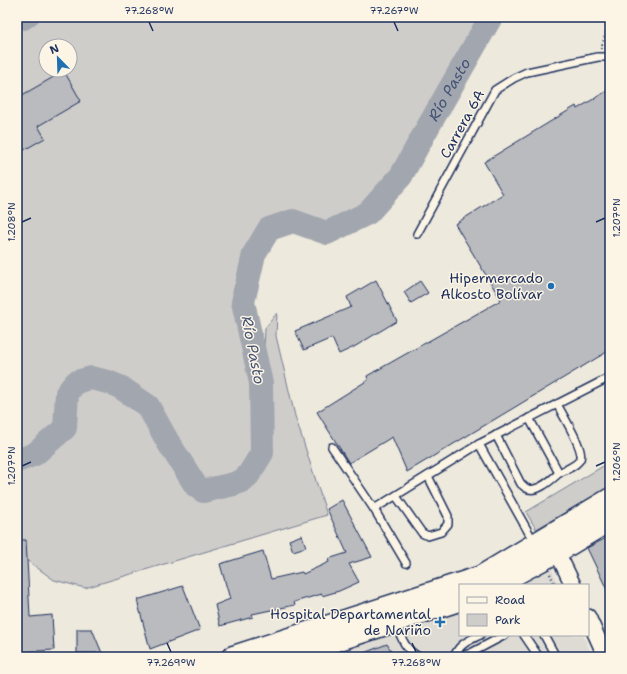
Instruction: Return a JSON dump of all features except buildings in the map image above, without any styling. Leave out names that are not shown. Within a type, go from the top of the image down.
[{"type":"main road","points":[[232,657],[480,577],[610,499]]},
{"type":"main road","points":[[497,584],[553,561],[610,520]]},
{"type":"main road","points":[[286,657],[459,600]]},
{"type":"street","points":[[553,561],[572,584]]},
{"type":"street","points":[[589,619],[604,656]]},
{"type":"lane","name":"Carrera 6A","points":[[417,234],[496,90],[514,78],[527,72],[598,57],[610,57]]},
{"type":"lane","points":[[374,510],[479,444],[610,377]]},
{"type":"lane","points":[[496,435],[521,484],[526,489],[535,489],[545,484],[559,473],[578,463],[582,453],[557,404]]},
{"type":"lane","points":[[530,418],[559,473]]},
{"type":"lane","points":[[479,444],[535,544]]},
{"type":"lane","points":[[332,447],[374,510],[406,563]]},
{"type":"lane","points":[[396,496],[422,533],[428,536],[441,532],[448,524],[448,516],[428,476]]},
{"type":"lane","points":[[395,621],[402,641],[413,654],[419,657]]},
{"type":"lane","points":[[454,657],[456,651],[460,647],[478,636]]},
{"type":"lane","points":[[458,657],[471,653],[503,636]]},
{"type":"lane","points":[[525,636],[538,657]]},
{"type":"lane","points":[[545,636],[556,657]]},
{"type":"path","points":[[598,57],[610,19]]},
{"type":"path","points":[[553,561],[555,584]]},
{"type":"shaded area","points":[[550,566],[559,584],[515,584]]},
{"type":"shaded area","name":"Hospital Departamental de Nariño","points":[[459,609],[459,636],[583,636],[593,657],[313,657]]},
{"type":"green space","points":[[17,17],[491,17],[401,176],[368,213],[328,228],[298,214],[267,225],[246,247],[233,292],[257,383],[255,455],[239,478],[200,488],[170,441],[150,404],[111,376],[85,369],[65,388],[62,425],[33,452],[17,458]]},
{"type":"green space","points":[[277,313],[276,336],[295,416],[327,515],[85,588],[54,580],[17,553],[17,466],[44,451],[69,429],[69,398],[79,384],[95,382],[126,393],[149,415],[189,483],[203,493],[247,483],[262,461],[268,439],[263,369],[265,328]]},
{"type":"green space","points":[[610,462],[610,487],[536,529],[526,512]]},
{"type":"waterway","points":[[25,23],[33,17]]},
{"type":"waterway","name":"Río Pasto","points":[[17,461],[35,454],[65,428],[67,393],[76,382],[91,378],[108,382],[120,387],[148,406],[168,442],[196,486],[203,491],[234,484],[244,480],[262,453],[261,383],[243,302],[254,254],[269,229],[293,221],[327,233],[368,213],[401,176],[491,17]]},
{"type":"place","name":"Hipermercado Alkosto Bolívar","points":[[551,286]]},
{"type":"place","name":"Hospital Departamental de Nariño","points":[[440,622]]}]
